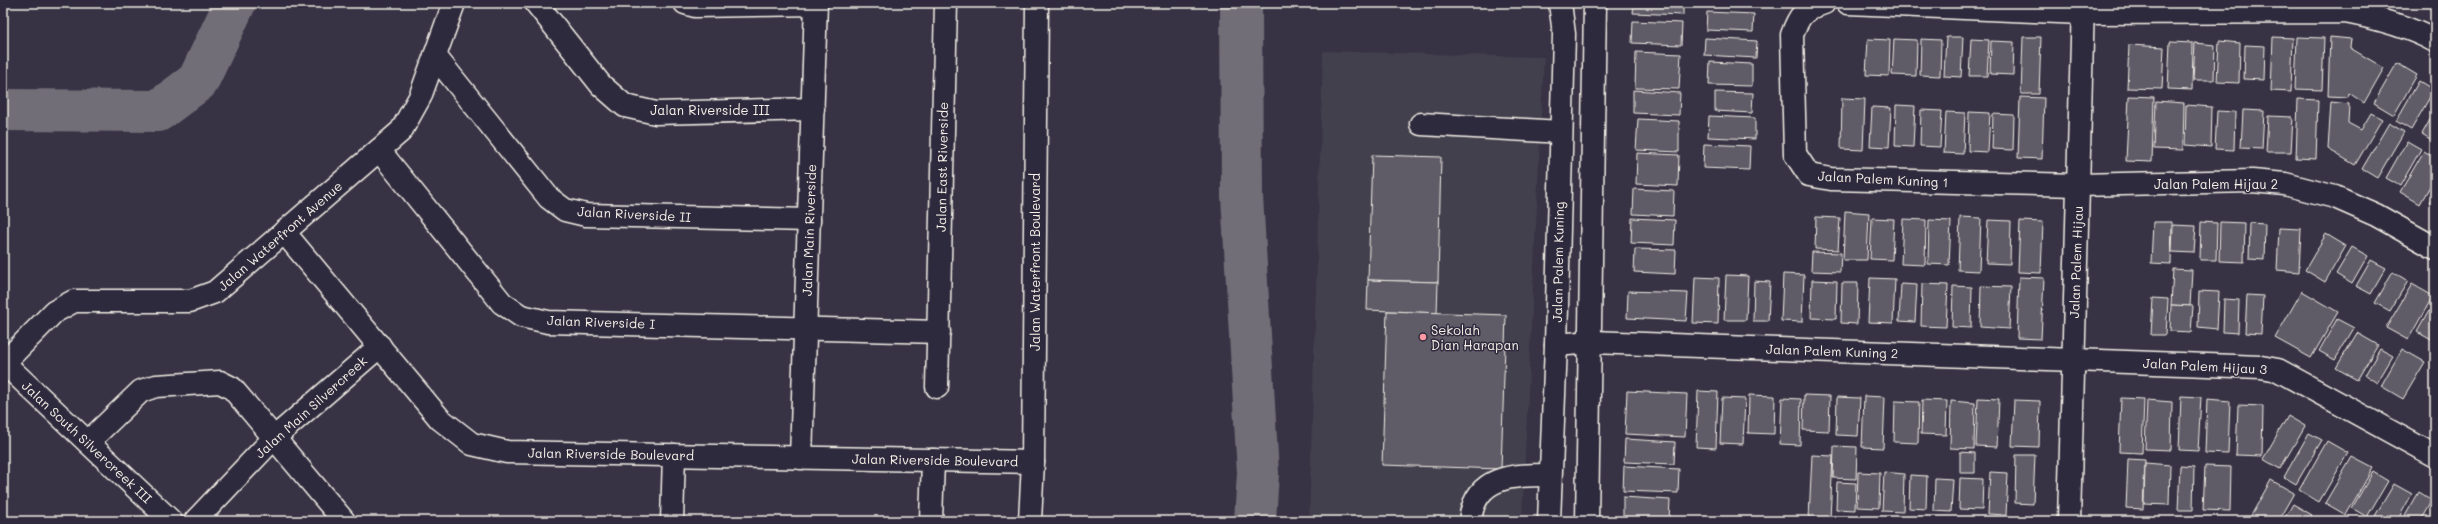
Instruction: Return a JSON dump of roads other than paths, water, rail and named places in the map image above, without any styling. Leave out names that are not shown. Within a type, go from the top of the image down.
[{"type":"street","name":"Jalan Waterfront Avenue","points":[[4,364],[54,312],[74,301],[190,301],[215,292],[401,131],[420,97],[454,3]]},
{"type":"street","name":"Jalan Riverside III","points":[[536,3],[601,85],[625,106],[656,113],[812,109]]},
{"type":"street","points":[[685,3],[696,6],[816,4]]},
{"type":"street","name":"Jalan East Riverside","points":[[937,387],[946,3]]},
{"type":"street","name":"Jalan Waterfront Boulevard","points":[[1030,521],[1034,462],[1037,3]]},
{"type":"street","name":"Jalan Palem Kuning","points":[[1548,521],[1556,345],[1562,132],[1564,34],[1560,3]]},
{"type":"street","points":[[1587,521],[1592,342],[1595,3]]},
{"type":"street","name":"Jalan Palem Kuning 1","points":[[1824,3],[1809,8],[1798,17],[1792,35],[1794,154],[1809,175],[1831,180],[2078,185]]},
{"type":"street","points":[[1848,3],[2345,12],[2380,19],[2411,29],[2435,41]]},
{"type":"street","name":"Jalan Main Riverside","points":[[802,458],[816,4]]},
{"type":"street","name":"Jalan Palem Hijau","points":[[2069,521],[2083,8]]},
{"type":"street","name":"Jalan Riverside II","points":[[435,56],[549,198],[565,210],[586,214],[809,220]]},
{"type":"street","points":[[1421,124],[1562,132]]},
{"type":"street","name":"Jalan Riverside I","points":[[379,150],[502,304],[521,316],[548,322],[806,328]]},
{"type":"street","name":"Jalan Palem Hijau 2","points":[[2078,185],[2252,181],[2285,184],[2336,197],[2376,215],[2435,248]]},
{"type":"street","name":"Jalan Riverside Boulevard","points":[[284,232],[440,419],[472,444],[507,452],[1034,462]]},
{"type":"street","points":[[806,328],[939,332]]},
{"type":"street","name":"Jalan Palem Kuning 2","points":[[1556,345],[1592,342],[2073,360]]},
{"type":"street","name":"Jalan Main Silvercreek","points":[[194,521],[274,438],[380,346]]},
{"type":"street","name":"Jalan Palem Hijau 3","points":[[2073,360],[2261,367],[2278,370],[2435,456]]},
{"type":"street","name":"Jalan South Silvercreek III","points":[[4,364],[171,521]]},
{"type":"street","points":[[88,442],[141,391],[156,386],[220,382],[232,388],[344,521]]},
{"type":"street","points":[[672,521],[674,455]]},
{"type":"street","points":[[932,521],[933,460]]},
{"type":"street","points":[[1470,521],[1471,509],[1487,486],[1500,479],[1522,475],[1550,476]]},
{"type":"waterway","points":[[3,110],[158,111],[198,81],[235,3]]},
{"type":"waterway","points":[[1241,3],[1242,196],[1258,473],[1255,521]]},
{"type":"place","name":"Sekolah Dian Harapan","points":[[1423,337]]}]
